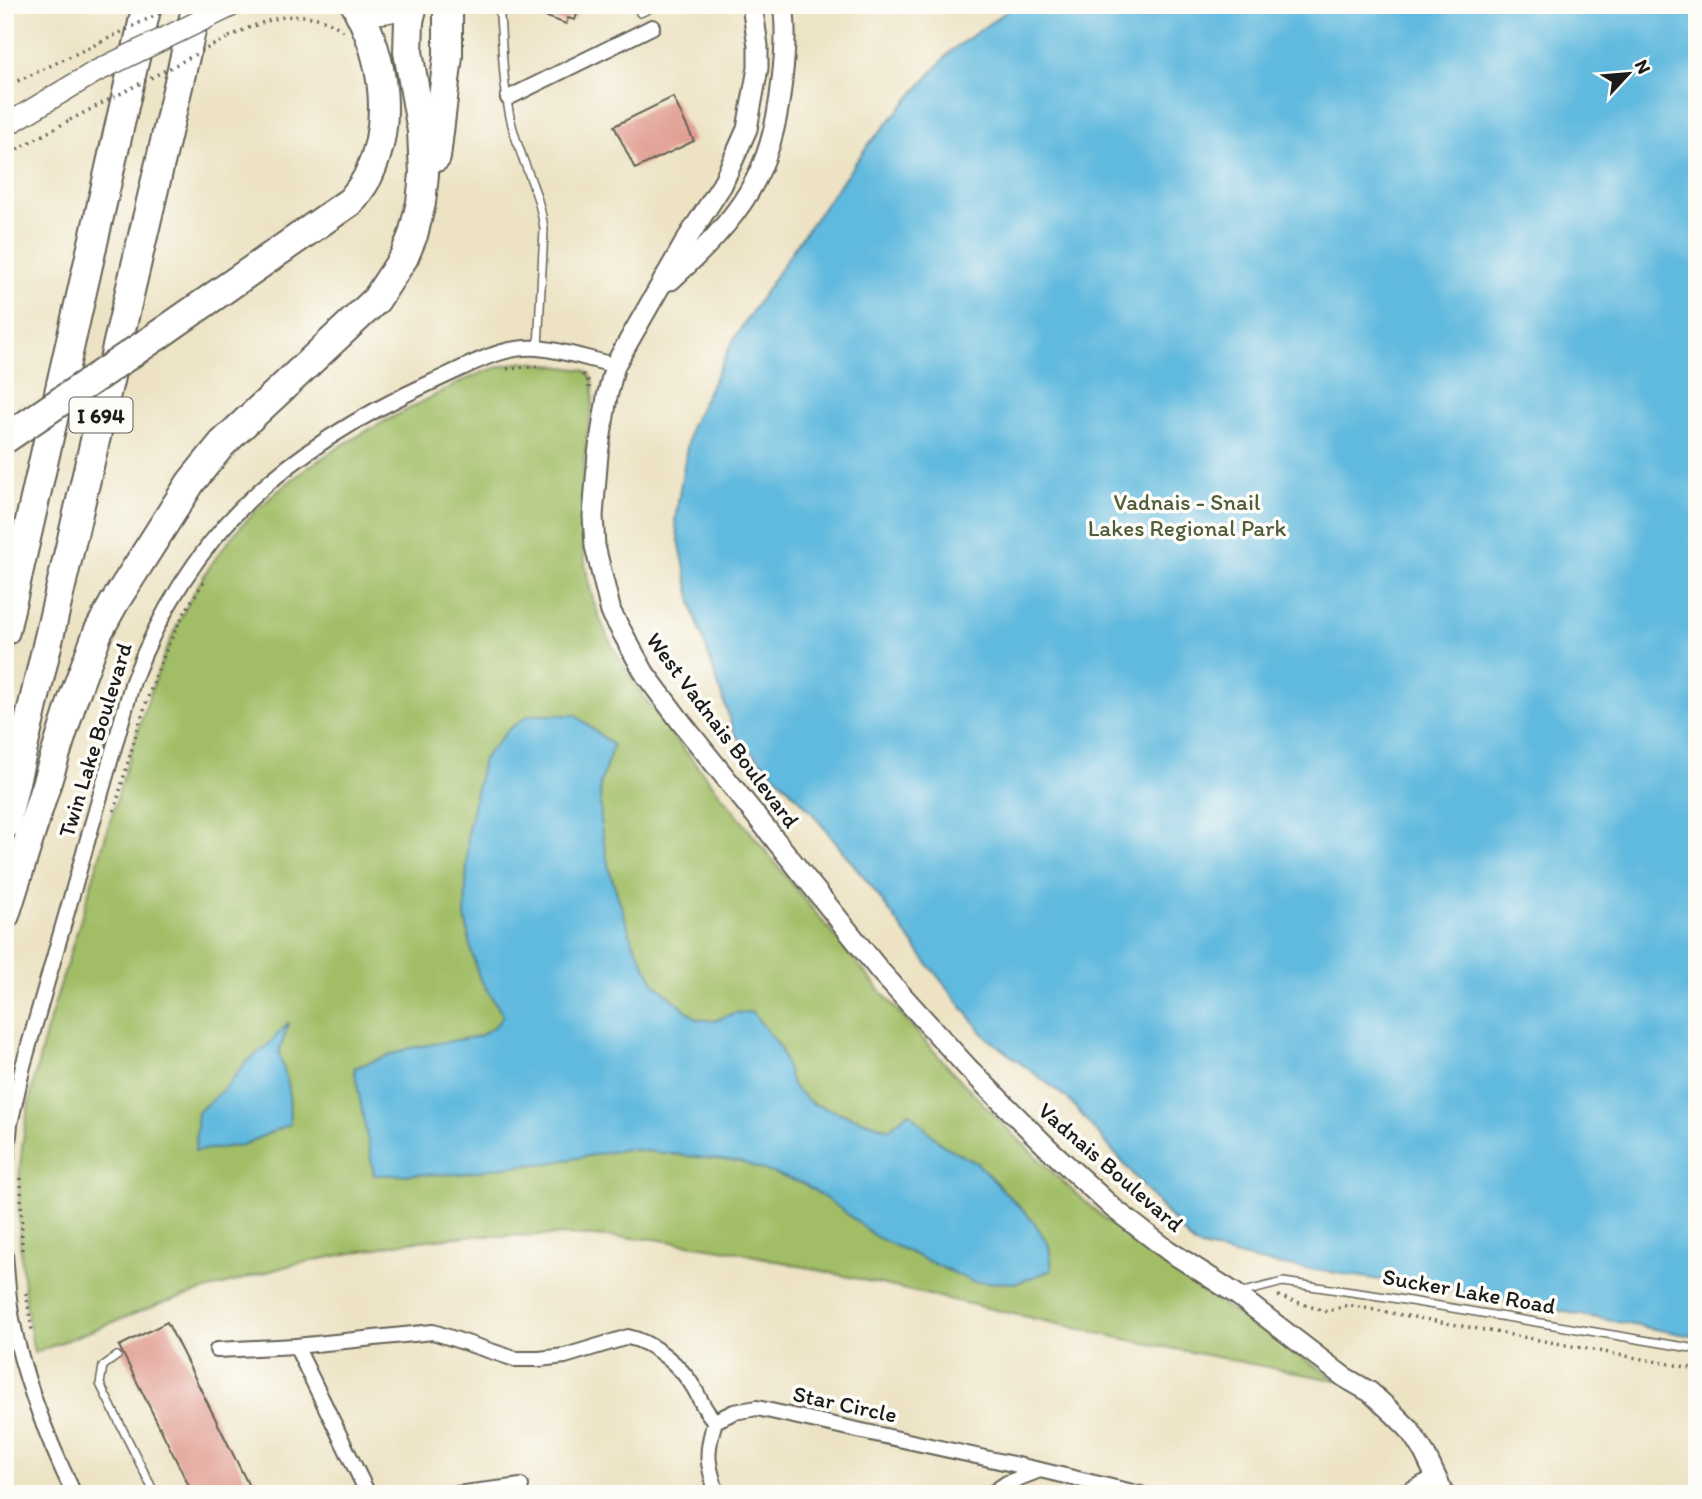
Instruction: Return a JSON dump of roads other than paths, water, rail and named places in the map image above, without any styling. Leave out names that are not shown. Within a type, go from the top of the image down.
[{"type":"highway","name":"I 694","points":[[5,631],[147,5]]},
{"type":"highway","name":"I 694","points":[[5,825],[197,5]]},
{"type":"highway","points":[[404,257],[413,236],[421,203],[424,174],[422,131],[408,52],[409,21],[413,5]]},
{"type":"highway","points":[[5,915],[73,699],[98,632],[114,603],[191,482],[222,444],[371,305],[416,243],[425,220],[433,180],[448,56],[448,5]]},
{"type":"highway","points":[[5,439],[351,201],[369,176],[380,140],[383,109],[377,54],[354,8]]},
{"type":"main road","points":[[5,126],[95,72],[233,5]]},
{"type":"main road","points":[[354,8],[373,13],[389,12],[405,5]]},
{"type":"street","name":"West Vadnais Boulevard","points":[[752,5],[758,68],[747,129],[737,156],[615,365],[598,454],[593,516],[595,546],[611,612],[645,674],[826,905]]},
{"type":"street","name":"West Vadnais Boulevard","points":[[657,293],[721,232],[758,180],[778,116],[785,40],[783,5]]},
{"type":"street","points":[[508,99],[652,27]]},
{"type":"street","name":"Twin Lake Boulevard","points":[[5,1175],[10,1124],[23,1066],[129,694],[148,642],[192,565],[277,474],[363,415],[505,352],[538,348],[615,365]]},
{"type":"street","name":"Vadnais Boulevard","points":[[826,905],[933,1031],[1048,1149],[1114,1208],[1169,1251],[1236,1294],[1344,1377],[1370,1392],[1409,1429],[1440,1485]]},
{"type":"street","points":[[5,1254],[12,1317],[22,1364],[38,1412],[74,1494]]},
{"type":"street","points":[[217,1350],[296,1346],[433,1332],[515,1359],[539,1359],[565,1356],[628,1337],[639,1339],[668,1358],[683,1372],[715,1421],[708,1443],[707,1461],[717,1494]]},
{"type":"street","points":[[296,1346],[368,1494]]},
{"type":"street","name":"Star Circle","points":[[715,1421],[734,1412],[757,1408],[1140,1494]]},
{"type":"street","points":[[991,1494],[1007,1483],[1040,1470]]},
{"type":"street","points":[[1402,1494],[1440,1485]]},
{"type":"street","points":[[456,1494],[521,1486]]},
{"type":"lane","points":[[499,5],[508,99],[515,136],[543,216],[538,348]]},
{"type":"lane","points":[[640,13],[657,5]]},
{"type":"lane","name":"Sucker Lake Road","points":[[1236,1294],[1283,1282],[1697,1349]]},
{"type":"lane","points":[[117,1356],[103,1366],[100,1384],[155,1494]]},
{"type":"water","name":"Vadnais - Snail Lakes Regional Park","points":[[1015,5],[1697,5],[1697,1337],[1460,1292],[1263,1262],[1194,1245],[1068,1099],[986,1037],[809,809],[735,735],[694,612],[675,521],[690,428],[734,339],[796,245],[869,144],[951,51]]},
{"type":"water","points":[[529,715],[575,715],[613,745],[600,785],[601,827],[609,869],[633,942],[655,984],[697,1019],[714,1021],[734,1013],[752,1012],[780,1047],[793,1087],[813,1104],[889,1129],[909,1112],[941,1144],[977,1163],[1033,1221],[1049,1245],[1052,1270],[1017,1283],[973,1282],[876,1237],[804,1184],[740,1162],[627,1149],[549,1163],[460,1174],[374,1175],[354,1068],[410,1048],[480,1036],[496,1025],[503,1015],[479,977],[471,949],[465,915],[468,830],[483,759],[509,729]]},
{"type":"water","points":[[289,1022],[279,1053],[289,1088],[290,1124],[243,1145],[195,1151],[198,1112]]}]
